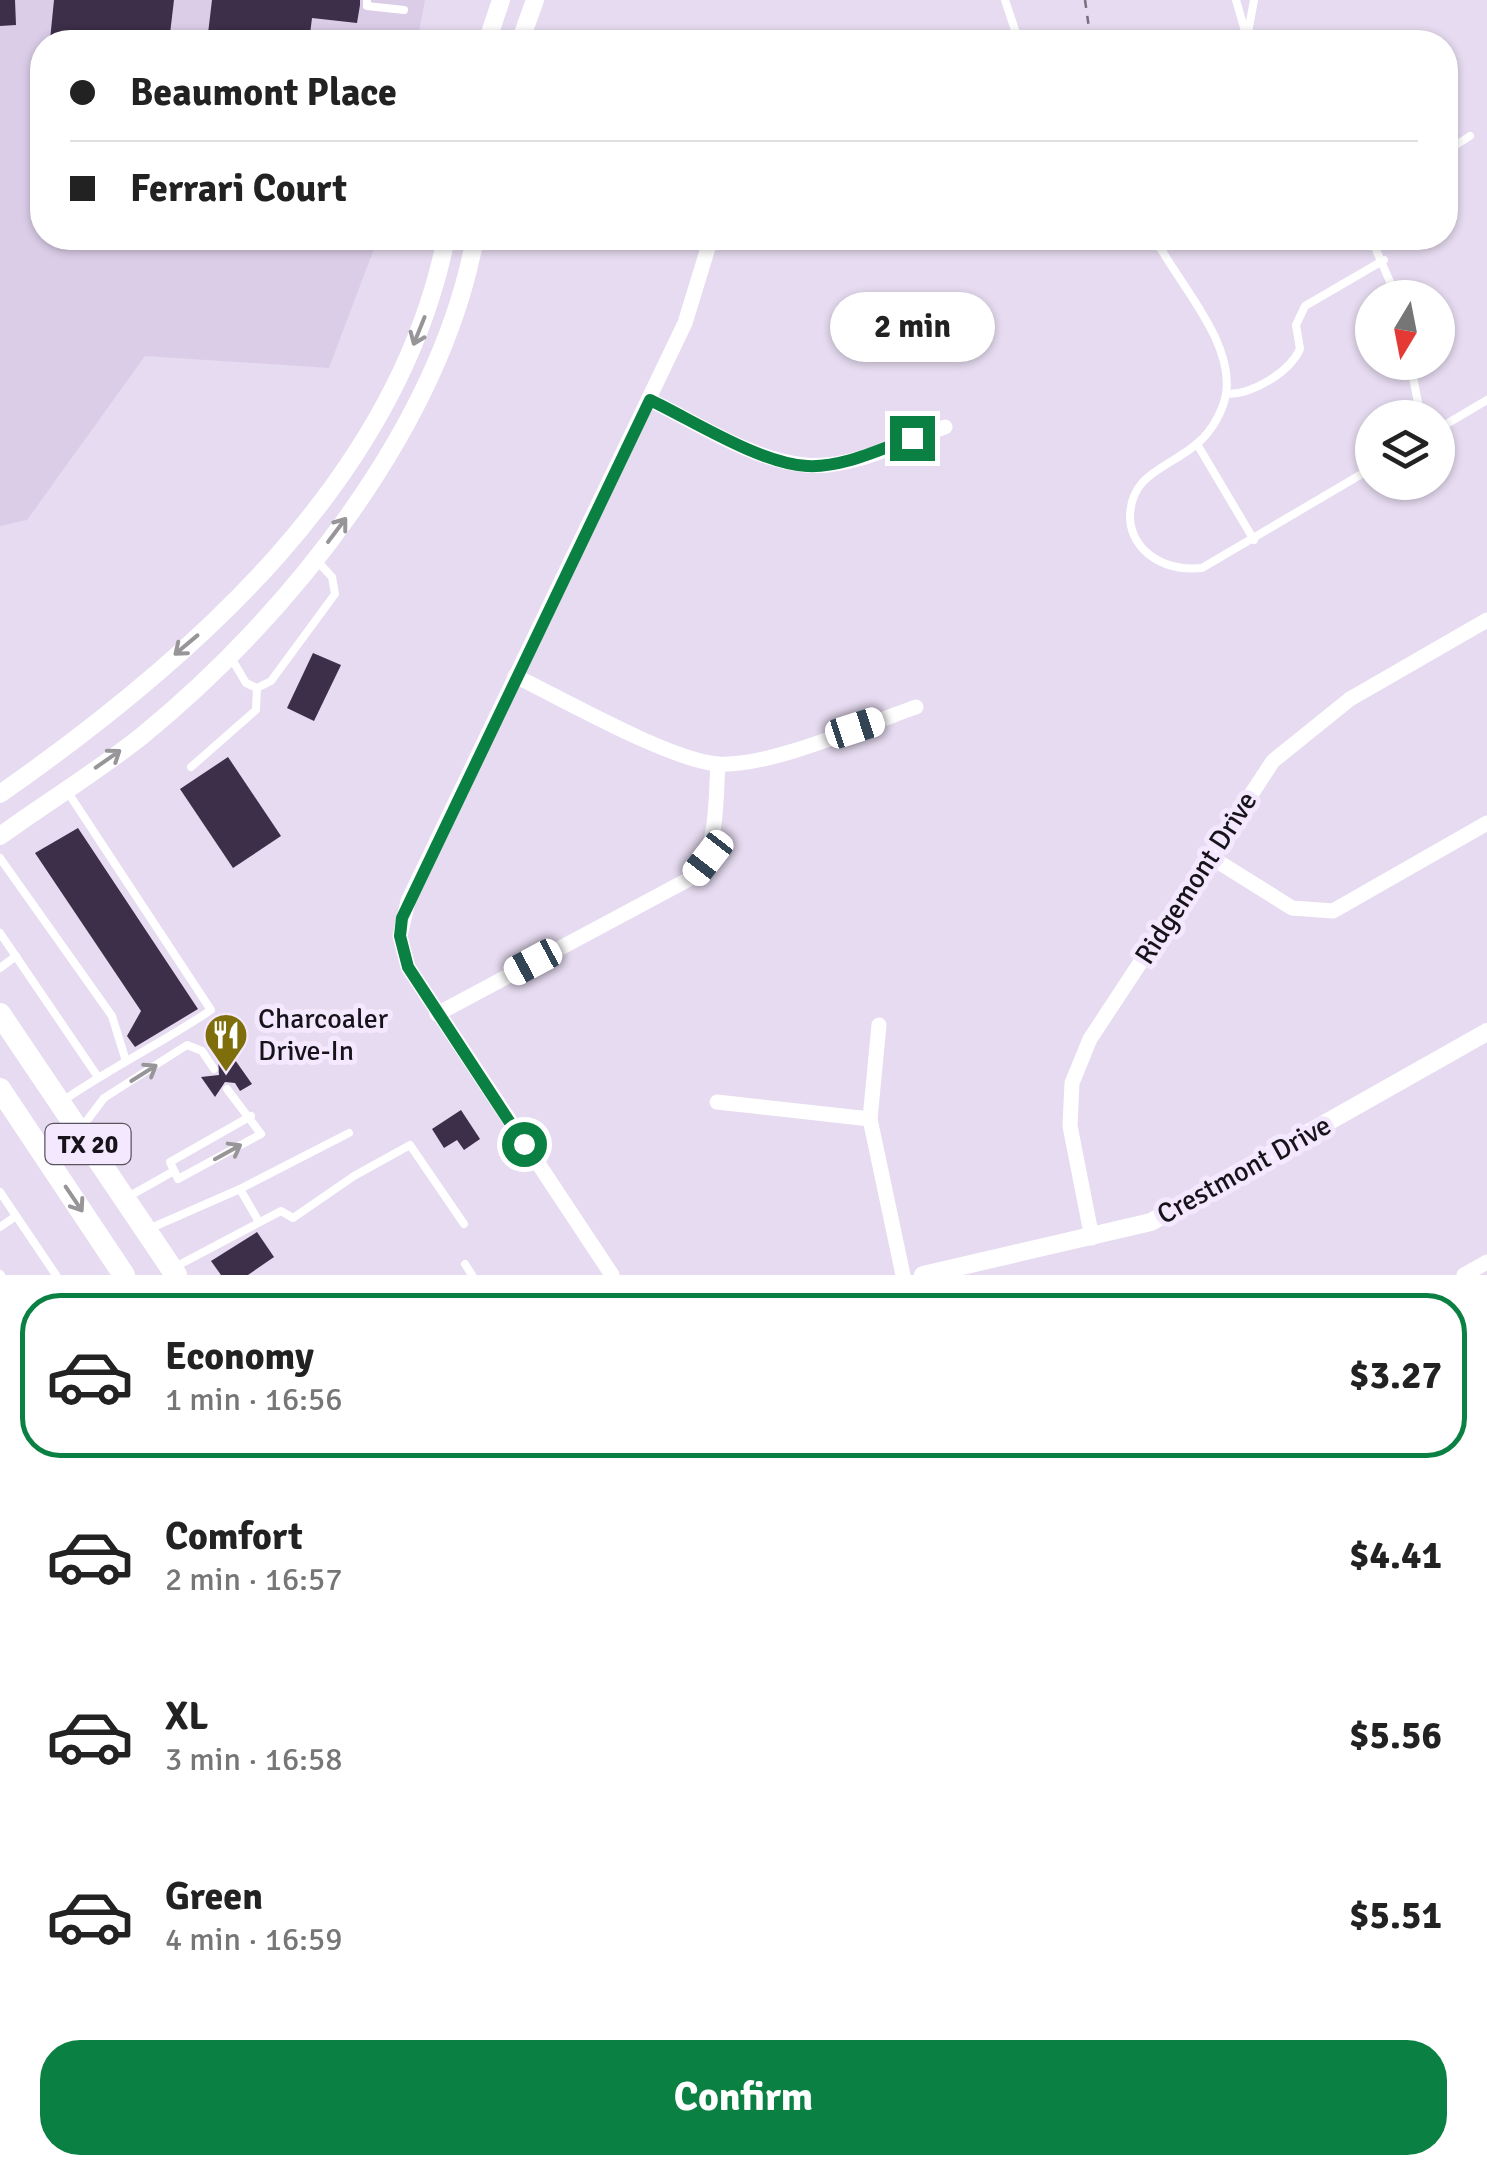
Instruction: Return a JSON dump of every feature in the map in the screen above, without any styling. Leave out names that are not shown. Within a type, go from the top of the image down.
[{"type":"main road","name":"TX 20","points":[[0,1014],[171,1273]]},
{"type":"main road","name":"TX 20","points":[[0,1089],[7,1116],[124,1275]]},
{"type":"street","points":[[491,30],[501,0]]},
{"type":"street","points":[[524,30],[535,0]]},
{"type":"street","points":[[0,794],[48,760],[217,620],[318,507],[376,420],[424,323],[443,250]]},
{"type":"street","points":[[0,836],[143,734],[234,649],[314,558],[364,492],[420,400],[458,304],[472,250]]},
{"type":"street","points":[[612,1275],[436,1014],[402,954],[402,918],[650,400],[685,323],[707,250]]},
{"type":"street","points":[[650,400],[761,453],[808,466],[846,460],[945,426]]},
{"type":"street","points":[[217,620],[234,649]]},
{"type":"street","name":"Ridgemont Drive","points":[[1092,1238],[1070,1126],[1072,1082],[1090,1040],[1274,762],[1350,699],[1487,620]]},
{"type":"street","points":[[515,676],[682,755],[718,764],[763,759],[916,707]]},
{"type":"street","points":[[436,1014],[693,878],[711,847],[718,764]]},
{"type":"street","points":[[1209,856],[1292,908],[1333,912],[1487,823]]},
{"type":"street","points":[[879,1025],[870,1119],[904,1275]]},
{"type":"street","name":"Crestmont Drive","points":[[924,1275],[1092,1238],[1180,1210],[1487,1032]]},
{"type":"street","points":[[717,1102],[870,1119]]},
{"type":"street","points":[[1464,1275],[1487,1262]]},
{"type":"lane","points":[[368,0],[367,6],[404,10]]},
{"type":"lane","points":[[1004,0],[1015,30]]},
{"type":"lane","points":[[1236,0],[1242,30]]},
{"type":"lane","points":[[1250,30],[1254,0]]},
{"type":"lane","points":[[1458,144],[1470,136]]},
{"type":"lane","points":[[1162,250],[1221,350],[1226,394],[1197,444],[1148,474],[1134,493],[1130,518],[1138,544],[1162,562],[1186,570],[1220,560],[1355,478]]},
{"type":"lane","points":[[1378,250],[1391,280]]},
{"type":"lane","points":[[1226,394],[1240,395],[1285,369],[1300,349],[1296,325],[1304,306],[1384,260]]},
{"type":"lane","points":[[1455,419],[1487,400]]},
{"type":"lane","points":[[1197,444],[1254,540]]},
{"type":"lane","points":[[257,688],[272,681],[335,594],[332,577],[314,558]]},
{"type":"lane","points":[[234,649],[246,682],[257,688]]},
{"type":"lane","points":[[192,768],[256,710],[257,688]]},
{"type":"lane","points":[[60,1103],[125,1058],[148,1053],[212,1010],[66,789]]},
{"type":"lane","points":[[1,863],[112,1016],[125,1058]]},
{"type":"lane","points":[[0,933],[98,1077]]},
{"type":"lane","points":[[0,968],[16,956]]},
{"type":"lane","points":[[79,1131],[104,1098],[188,1045],[202,1051],[214,1069]]},
{"type":"lane","points":[[227,1088],[251,1116],[261,1134],[178,1178],[170,1162],[251,1116]]},
{"type":"lane","points":[[146,1230],[240,1189],[350,1132]]},
{"type":"lane","points":[[171,1273],[282,1211],[293,1218],[354,1176],[410,1145],[464,1224]]},
{"type":"lane","points":[[125,1199],[174,1171]]},
{"type":"lane","points":[[240,1189],[259,1222]]},
{"type":"lane","points":[[0,1192],[56,1275]]},
{"type":"lane","points":[[0,1227],[16,1216]]},
{"type":"lane","points":[[464,1264],[472,1275]]},
{"type":"path","points":[[1085,0],[1089,30]]},
{"type":"shaded area","points":[[0,0],[425,0],[419,30],[30,30],[30,250],[373,250],[329,368],[145,356],[27,520],[0,526]]},
{"type":"building","points":[[0,0],[15,0],[16,25],[0,26]]},
{"type":"building","points":[[54,0],[174,0],[170,30],[51,30]]},
{"type":"building","points":[[212,0],[360,0],[357,23],[312,18],[310,30],[208,30]]},
{"type":"building","points":[[313,653],[341,665],[314,721],[287,708]]},
{"type":"building","points":[[228,757],[281,836],[233,868],[180,789]]},
{"type":"building","points":[[78,828],[198,1009],[135,1047],[127,1036],[141,1011],[35,853]]},
{"type":"building","name":"Charcoaler Drive-In","points":[[228,1050],[252,1084],[240,1091],[235,1083],[225,1082],[215,1097],[201,1077],[219,1075],[218,1058]]},
{"type":"building","points":[[461,1110],[480,1139],[464,1150],[457,1140],[444,1148],[432,1129]]},
{"type":"building","points":[[257,1232],[274,1257],[248,1275],[221,1275],[211,1261]]},
{"type":"place","name":"Charcoaler Drive-In","points":[[226,1073]]},
{"type":"route","points":[[524,1144],[408,967],[402,954],[402,918],[499,708],[650,400],[761,453],[808,466],[846,460],[912,438]]}]
